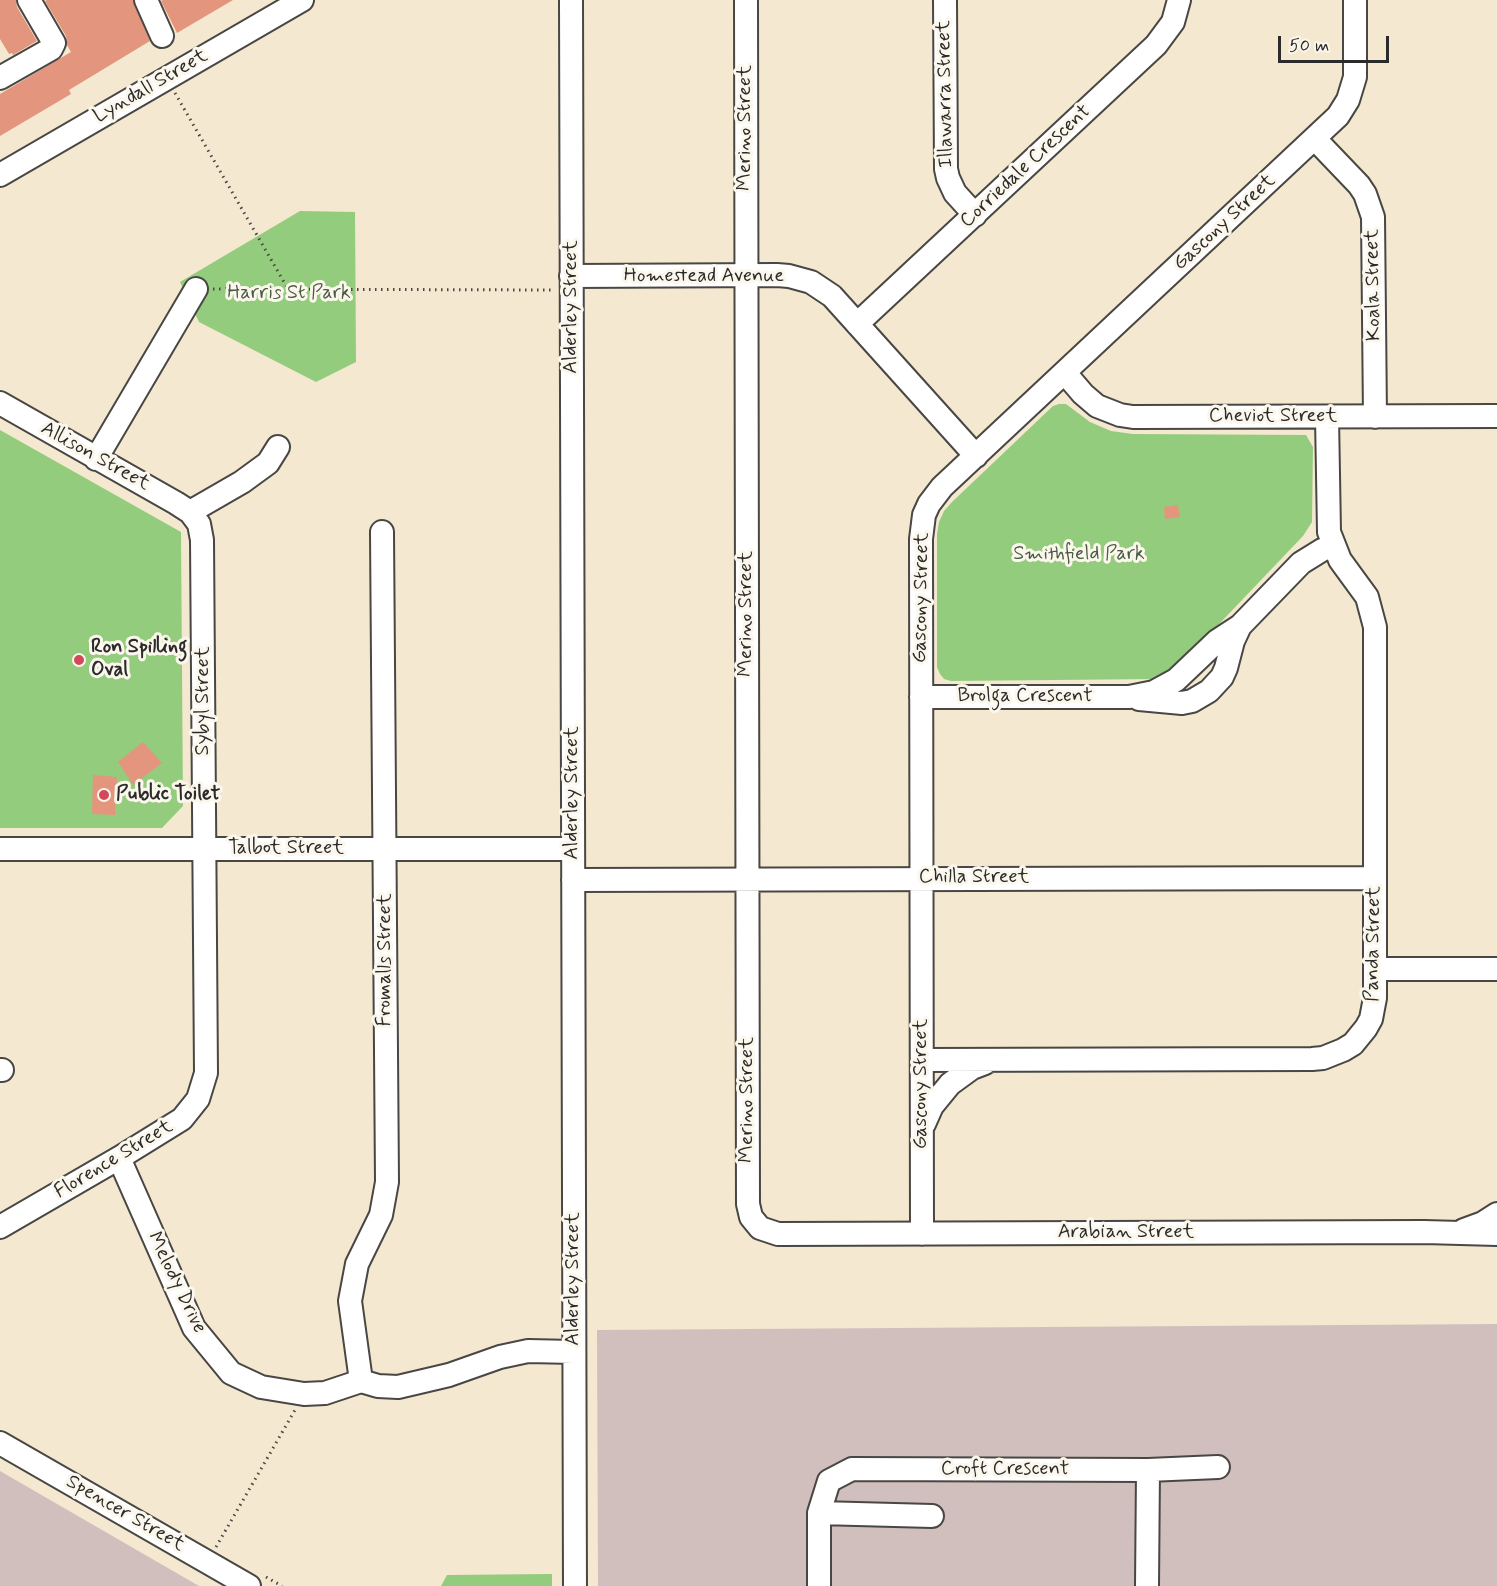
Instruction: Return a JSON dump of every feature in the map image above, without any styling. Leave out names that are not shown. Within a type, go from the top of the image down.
[{"type":"street","points":[[0,78],[51,49],[54,43],[29,0]]},
{"type":"street","points":[[146,0],[162,36]]},
{"type":"street","name":"Lyndall Street","points":[[0,175],[302,0]]},
{"type":"street","name":"Alderley Street","points":[[571,0],[575,1586]]},
{"type":"street","name":"Merino Street","points":[[746,0],[748,1204],[751,1217],[757,1225]]},
{"type":"street","name":"Illawarra Street","points":[[945,0],[946,169],[955,193],[975,215]]},
{"type":"street","name":"Corriedale Crescent","points":[[857,324],[1163,38],[1173,22],[1179,0]]},
{"type":"street","name":"Gascony Street","points":[[922,1234],[921,698],[922,527],[924,515],[935,495],[1344,109],[1352,88],[1356,65],[1355,0]]},
{"type":"street","name":"Koala Street","points":[[1315,138],[1359,185],[1370,205],[1373,217],[1375,417]]},
{"type":"street","name":"Homestead Avenue","points":[[572,283],[747,275],[789,276],[811,282],[832,296],[976,456]]},
{"type":"street","points":[[96,459],[196,289]]},
{"type":"street","name":"Cheviot Street","points":[[1065,373],[1090,400],[1108,411],[1133,417],[1497,416]]},
{"type":"street","name":"Allison Street","points":[[0,403],[190,512]]},
{"type":"street","name":"Panda Street","points":[[922,1060],[1323,1058],[1353,1044],[1366,1028],[1374,1009],[1375,969],[1375,627],[1367,597],[1340,560],[1333,546],[1327,523],[1327,417]]},
{"type":"street","points":[[190,512],[242,482],[268,463],[278,447]]},
{"type":"street","name":"Sybyl Street","points":[[190,512],[199,524],[202,540],[206,1073]]},
{"type":"street","name":"Fromalls Street","points":[[361,1381],[350,1301],[357,1264],[381,1215],[387,1182],[382,532]]},
{"type":"street","name":"Brolga Crescent","points":[[1129,697],[1148,694],[1176,680],[1217,641],[1240,626],[1301,563],[1312,555],[1333,546]]},
{"type":"street","name":"Brolga Crescent","points":[[921,698],[1129,697],[1173,703],[1192,701],[1209,692],[1222,677],[1240,626]]},
{"type":"street","name":"Talbot Street","points":[[0,849],[573,849]]},
{"type":"street","name":"Chilla Street","points":[[573,880],[1375,878]]},
{"type":"street","points":[[1375,969],[1497,969]]},
{"type":"street","points":[[922,1133],[932,1106],[950,1084],[972,1068],[998,1060]]},
{"type":"street","name":"Florence Street","points":[[0,1227],[183,1119],[198,1099],[206,1073]]},
{"type":"street","name":"Melody Drive","points":[[119,1158],[194,1328],[231,1373],[261,1387],[304,1394],[325,1393],[361,1381],[378,1386],[398,1387],[449,1375],[500,1357],[528,1351],[574,1352]]},
{"type":"street","points":[[1451,1233],[1475,1226],[1497,1214]]},
{"type":"street","name":"Arabian Street","points":[[757,1225],[765,1231],[778,1234],[1497,1234]]},
{"type":"street","name":"Spencer Street","points":[[0,1443],[249,1586]]},
{"type":"street","name":"Croft Crescent","points":[[819,1586],[819,1513],[829,1481],[852,1469],[1148,1470],[1218,1467]]},
{"type":"street","points":[[1148,1470],[1148,1586]]},
{"type":"street","points":[[819,1513],[932,1516]]},
{"type":"path","points":[[167,78],[288,289]]},
{"type":"path","points":[[196,289],[572,283]]},
{"type":"path","points":[[208,1562],[304,1394]]},
{"type":"shaded area","points":[[1497,1324],[1497,1586],[598,1586],[597,1330]]},
{"type":"shaded area","points":[[0,1471],[199,1586],[0,1586]]},
{"type":"green space","name":"Harris St Park","points":[[300,211],[355,212],[356,362],[316,382],[199,322],[180,282]]},
{"type":"green space","name":"Smithfield Park","points":[[1066,404],[1090,422],[1111,431],[1133,434],[1306,435],[1313,447],[1312,522],[1303,536],[1181,664],[1157,679],[951,681],[944,679],[937,667],[937,534],[939,522],[944,511],[952,502],[1053,406]]},
{"type":"green space","points":[[0,430],[181,532],[183,806],[162,828],[0,828]]},
{"type":"green space","points":[[552,1574],[552,1586],[441,1586],[447,1575]]},
{"type":"building","points":[[0,0],[16,0],[17,7],[37,41],[13,55],[9,54],[0,39]]},
{"type":"building","points":[[133,0],[150,41],[69,90],[71,94],[0,136],[0,94],[71,52],[66,36],[45,1]]},
{"type":"building","points":[[233,0],[177,33],[161,1]]},
{"type":"building","points":[[1178,505],[1180,517],[1165,519],[1164,507]]},
{"type":"building","points":[[143,742],[162,763],[133,785],[118,762]]},
{"type":"building","name":"Public Toilet","points":[[93,775],[117,777],[115,815],[92,814]]},
{"type":"place","name":"Ron Spilling Oval","points":[[79,660]]},
{"type":"place","name":"Public Toilet","points":[[104,795]]}]
